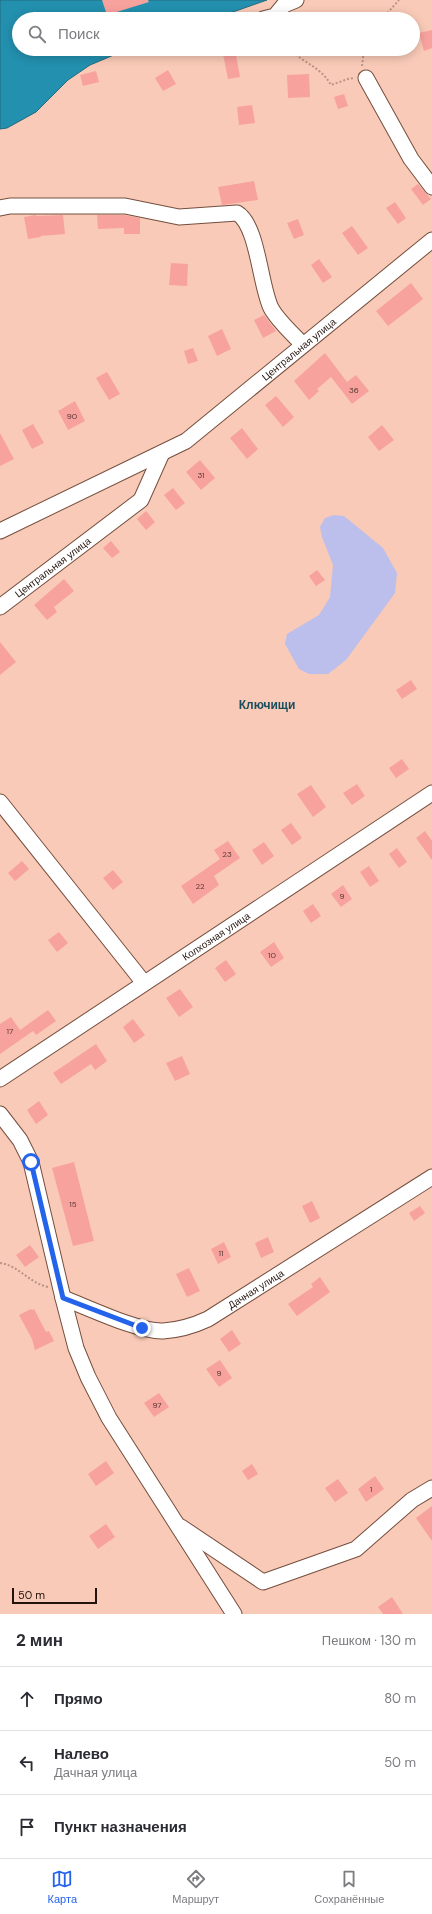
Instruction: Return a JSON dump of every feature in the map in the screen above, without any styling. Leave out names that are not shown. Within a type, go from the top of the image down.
[{"type":"street","points":[[278,12],[284,5],[296,0]]},
{"type":"street","points":[[366,78],[411,159],[432,187]]},
{"type":"street","points":[[0,208],[10,206],[125,206],[179,217],[237,213],[243,216],[247,224],[260,264],[264,288],[272,309],[304,346]]},
{"type":"street","name":"Центральная улица","points":[[0,531],[186,441],[432,240]]},
{"type":"street","name":"Центральная улица","points":[[0,607],[141,500],[162,453]]},
{"type":"street","name":"Колхозная улица","points":[[0,1078],[432,793]]},
{"type":"street","points":[[0,802],[144,983]]},
{"type":"street","points":[[0,1114],[20,1140],[31,1162],[76,1348],[88,1377],[109,1418],[175,1524],[234,1614]]},
{"type":"street","name":"Дачная улица","points":[[62,1294],[142,1328],[162,1331],[186,1328],[208,1319],[432,1177]]},
{"type":"street","points":[[175,1524],[263,1582],[356,1549],[412,1500],[432,1488]]},
{"type":"path","points":[[388,12],[399,0]]},
{"type":"path","points":[[296,56],[315,66],[326,76],[331,86],[348,79],[366,78],[361,68],[363,56]]},
{"type":"path","points":[[0,1263],[8,1264],[38,1285],[62,1294]]},
{"type":"shaded area","points":[[0,0],[267,0],[233,12],[12,12],[12,56],[111,56],[90,65],[68,80],[36,112],[7,128],[0,129]]},
{"type":"shaded area","points":[[334,515],[344,516],[383,548],[397,573],[395,593],[346,660],[328,674],[309,674],[299,669],[285,644],[287,634],[319,615],[330,597],[333,565],[322,537],[320,527],[325,518]]},
{"type":"building","points":[[102,0],[148,0],[149,2],[117,12],[106,12]]},
{"type":"building","points":[[432,30],[432,48],[424,51],[420,33]]},
{"type":"building","points":[[223,56],[236,56],[240,77],[228,79]]},
{"type":"building","points":[[168,70],[176,84],[163,91],[155,78]]},
{"type":"building","points":[[96,71],[99,82],[83,86],[80,75]]},
{"type":"building","points":[[309,74],[310,97],[288,98],[287,75]]},
{"type":"building","points":[[344,94],[348,106],[338,109],[334,97]]},
{"type":"building","points":[[252,105],[255,123],[239,125],[237,107]]},
{"type":"building","points":[[254,181],[258,200],[222,205],[218,187]]},
{"type":"building","points":[[418,184],[431,199],[423,205],[411,189]]},
{"type":"building","points":[[395,202],[406,218],[398,224],[386,208]]},
{"type":"building","points":[[35,215],[63,215],[65,234],[40,236],[41,237],[28,239],[24,217]]},
{"type":"building","points":[[97,215],[124,215],[140,218],[140,234],[124,234],[124,228],[98,229]]},
{"type":"building","points":[[298,219],[304,235],[294,239],[287,223]]},
{"type":"building","points":[[352,226],[368,248],[358,255],[342,233]]},
{"type":"building","points":[[319,259],[332,277],[323,283],[311,265]]},
{"type":"building","points":[[171,263],[188,264],[187,286],[169,285]]},
{"type":"building","points":[[411,283],[423,299],[388,326],[376,311]]},
{"type":"building","points":[[264,315],[276,331],[263,338],[254,320]]},
{"type":"building","points":[[222,329],[231,349],[217,356],[208,336]]},
{"type":"building","points":[[193,348],[198,361],[188,364],[184,351]]},
{"type":"building","points":[[325,353],[347,382],[356,375],[369,391],[352,404],[331,377],[317,389],[319,391],[309,400],[294,381]]},
{"type":"building","points":[[107,372],[120,394],[109,400],[96,378]]},
{"type":"building","points":[[276,396],[294,417],[283,427],[265,405]]},
{"type":"building","points":[[75,401],[85,421],[68,430],[58,411]]},
{"type":"building","points":[[33,424],[44,443],[32,449],[22,430]]},
{"type":"building","points":[[382,425],[394,440],[379,451],[368,437]]},
{"type":"building","points":[[242,428],[258,449],[247,459],[230,438]]},
{"type":"building","points":[[0,433],[14,459],[0,466]]},
{"type":"building","points":[[200,460],[215,478],[201,490],[186,472]]},
{"type":"building","points":[[173,488],[185,503],[176,510],[164,495]]},
{"type":"building","points":[[146,511],[155,522],[146,530],[137,519]]},
{"type":"building","points":[[111,541],[120,552],[112,558],[103,548]]},
{"type":"building","points":[[317,570],[325,580],[316,586],[309,576]]},
{"type":"building","points":[[64,579],[74,591],[54,607],[57,612],[47,620],[34,605]]},
{"type":"building","points":[[0,642],[16,662],[0,675]]},
{"type":"building","points":[[411,680],[417,689],[402,699],[396,690]]},
{"type":"building","points":[[402,759],[409,769],[396,778],[389,768]]},
{"type":"building","points":[[357,784],[365,796],[352,805],[343,793]]},
{"type":"building","points":[[311,785],[326,807],[313,817],[297,794]]},
{"type":"building","points":[[291,823],[302,838],[292,845],[281,830]]},
{"type":"building","points":[[425,831],[432,841],[432,860],[416,838]]},
{"type":"building","points":[[228,841],[240,858],[214,876],[219,885],[193,904],[181,886],[220,859],[214,850]]},
{"type":"building","points":[[264,842],[274,856],[262,865],[252,850]]},
{"type":"building","points":[[397,848],[407,862],[399,868],[389,854]]},
{"type":"building","points":[[22,861],[29,869],[15,881],[8,873]]},
{"type":"building","points":[[369,866],[379,881],[370,887],[360,872]]},
{"type":"building","points":[[113,870],[123,882],[113,890],[103,878]]},
{"type":"building","points":[[343,885],[352,899],[341,907],[331,894]]},
{"type":"building","points":[[313,904],[321,916],[311,923],[303,911]]},
{"type":"building","points":[[59,932],[68,943],[57,952],[48,940]]},
{"type":"building","points":[[274,942],[284,958],[271,967],[260,952]]},
{"type":"building","points":[[226,960],[236,974],[225,982],[215,968]]},
{"type":"building","points":[[180,989],[193,1007],[179,1017],[166,998]]},
{"type":"building","points":[[48,1010],[56,1021],[36,1035],[33,1031],[0,1054],[0,1024],[11,1017],[20,1030]]},
{"type":"building","points":[[133,1019],[145,1035],[134,1043],[123,1027]]},
{"type":"building","points":[[96,1044],[107,1061],[95,1070],[91,1064],[61,1084],[53,1073]]},
{"type":"building","points":[[182,1056],[190,1074],[175,1081],[166,1063]]},
{"type":"building","points":[[39,1101],[48,1115],[36,1124],[27,1110]]},
{"type":"building","points":[[74,1162],[94,1241],[73,1246],[52,1168]]},
{"type":"building","points":[[312,1201],[320,1218],[310,1223],[302,1206]]},
{"type":"building","points":[[420,1206],[425,1213],[414,1221],[409,1213]]},
{"type":"building","points":[[268,1237],[274,1252],[261,1258],[255,1243]]},
{"type":"building","points":[[224,1242],[231,1257],[218,1264],[211,1249]]},
{"type":"building","points":[[30,1245],[39,1257],[25,1267],[16,1255]]},
{"type":"building","points":[[189,1268],[200,1291],[187,1297],[176,1274]]},
{"type":"building","points":[[320,1277],[330,1292],[297,1316],[288,1304],[313,1287],[311,1284]]},
{"type":"building","points":[[34,1309],[46,1332],[49,1331],[54,1341],[35,1350],[32,1339],[19,1315]]},
{"type":"building","points":[[232,1330],[241,1344],[229,1352],[220,1339]]},
{"type":"building","points":[[220,1360],[232,1378],[219,1387],[206,1369]]},
{"type":"building","points":[[159,1393],[169,1407],[154,1417],[144,1403]]},
{"type":"building","points":[[106,1461],[114,1473],[96,1486],[88,1474]]},
{"type":"building","points":[[252,1464],[258,1474],[248,1480],[242,1471]]},
{"type":"building","points":[[375,1476],[384,1489],[366,1502],[358,1489]]},
{"type":"building","points":[[338,1479],[348,1493],[335,1502],[325,1488]]},
{"type":"building","points":[[432,1506],[432,1541],[416,1518]]},
{"type":"building","points":[[106,1524],[115,1537],[98,1549],[89,1536]]},
{"type":"building","points":[[392,1597],[403,1614],[383,1614],[378,1607]]},
{"type":"district","name":"Ключищи","points":[[267,705]]},
{"type":"route","points":[[31,1162],[63,1298],[142,1328]]}]
